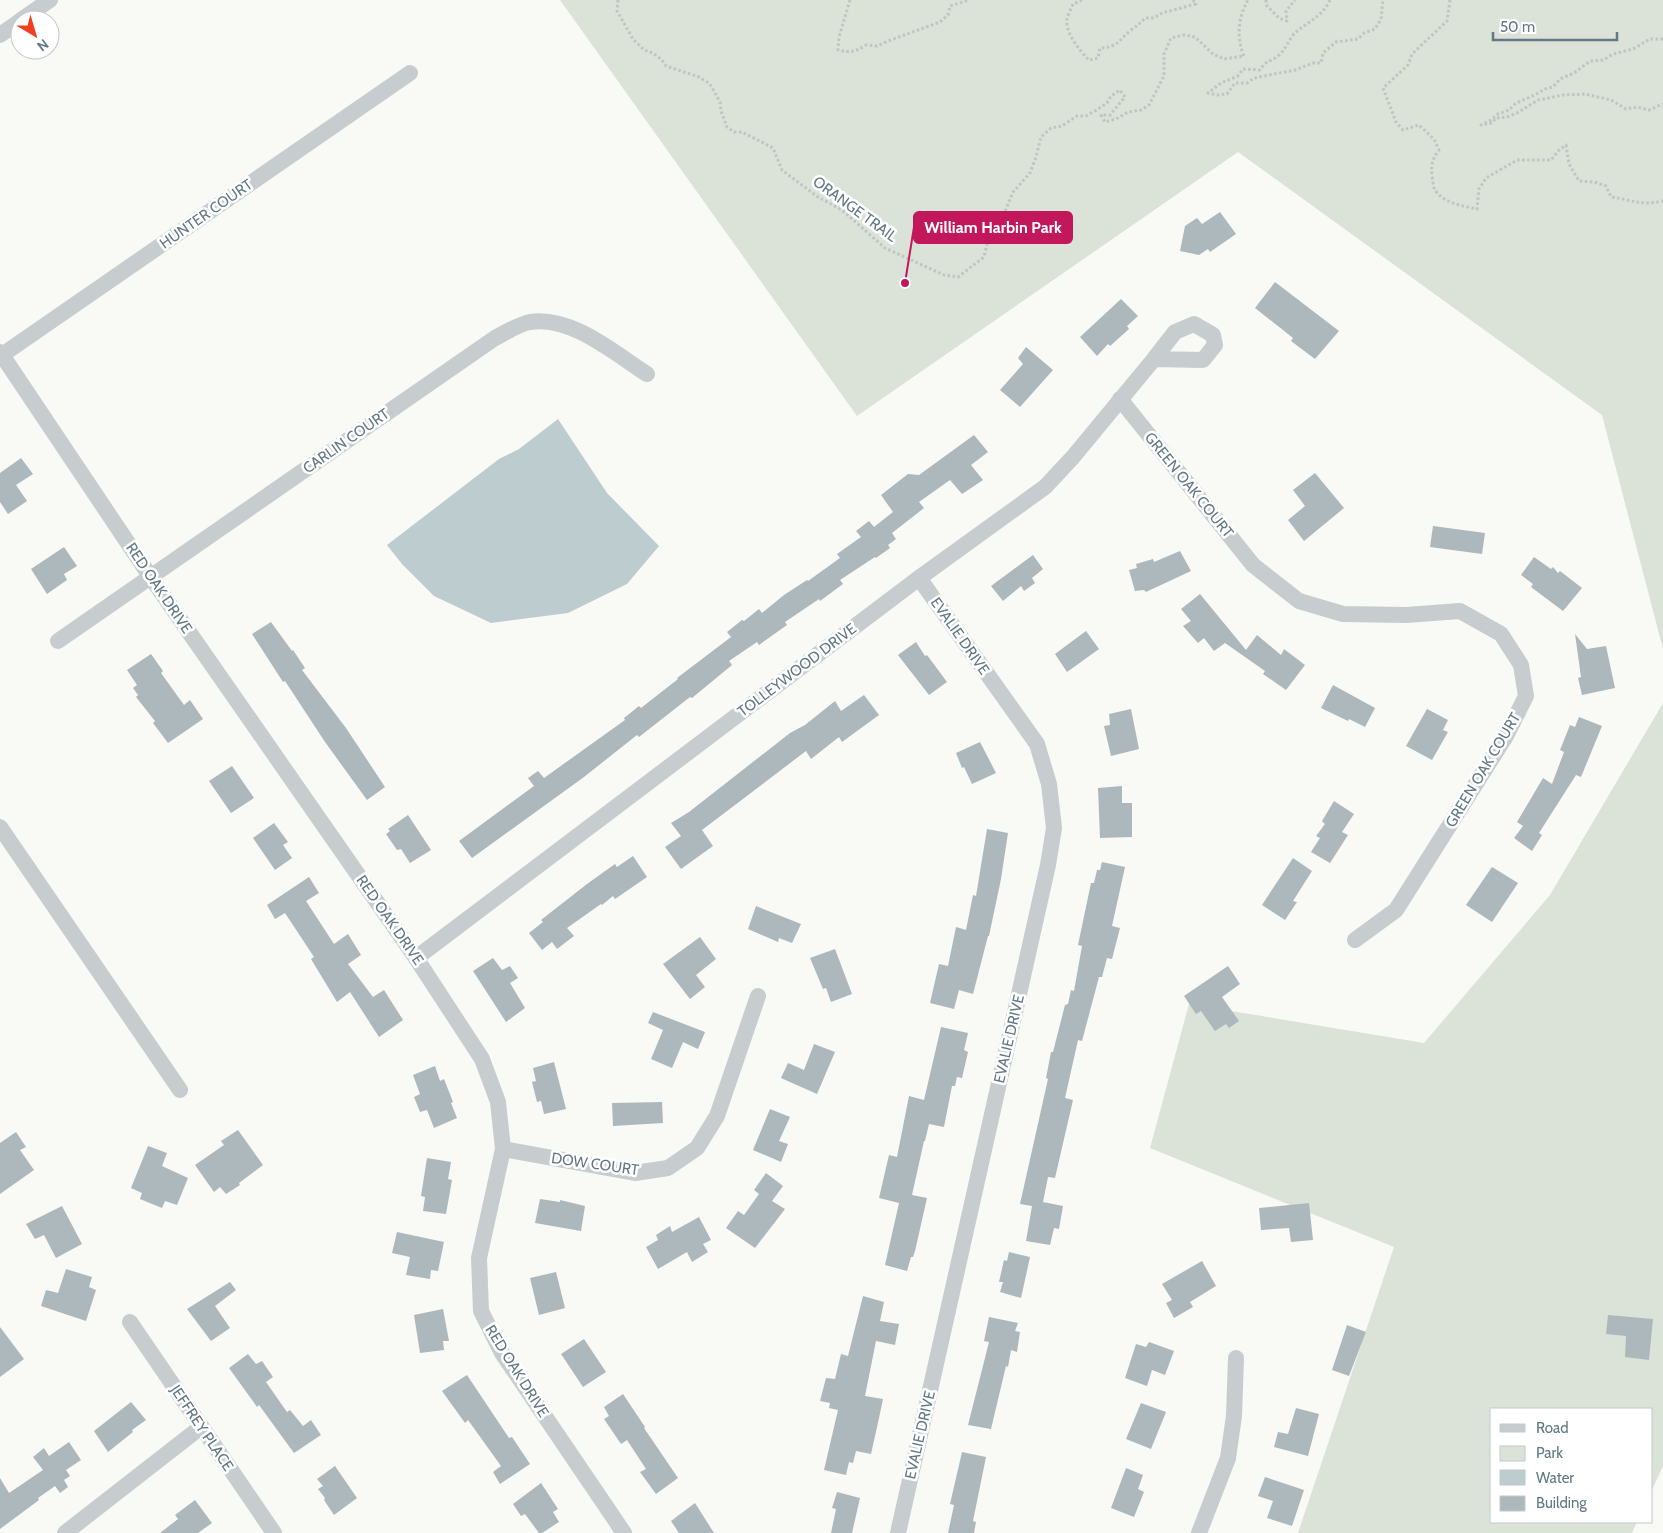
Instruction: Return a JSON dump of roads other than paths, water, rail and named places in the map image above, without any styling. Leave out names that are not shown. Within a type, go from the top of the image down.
[{"type":"street","points":[[36,10],[50,0]]},
{"type":"street","name":"HUNTER COURT","points":[[1,353],[410,73]]},
{"type":"street","name":"CARLIN COURT","points":[[58,641],[495,338],[529,322],[556,323],[582,332],[647,374]]},
{"type":"street","name":"RED OAK DRIVE","points":[[1,353],[150,576],[416,958],[482,1058],[498,1102],[503,1149],[479,1258],[481,1311],[502,1353],[624,1533]]},
{"type":"street","name":"TOLLEYWOOD DRIVE","points":[[416,958],[919,578],[1045,487],[1073,457],[1154,359]]},
{"type":"street","name":"GREEN OAK COURT","points":[[1120,399],[1253,565],[1299,600],[1343,614],[1406,615],[1460,611],[1501,634],[1521,665],[1526,696],[1506,736],[1396,910],[1355,940]]},
{"type":"street","name":"EVALIE DRIVE","points":[[898,1533],[1048,865],[1054,828],[1049,784],[1037,744],[919,578]]},
{"type":"street","points":[[0,827],[180,1090]]},
{"type":"street","name":"DOW COURT","points":[[503,1149],[635,1172],[668,1168],[697,1148],[717,1116],[758,996]]},
{"type":"street","name":"JEFFREY PLACE","points":[[130,1322],[274,1533]]},
{"type":"street","points":[[1200,1533],[1228,1458],[1234,1416],[1236,1358]]},
{"type":"street","points":[[65,1533],[201,1428]]},
{"type":"water","points":[[558,419],[607,493],[659,546],[627,584],[568,613],[491,623],[434,596],[402,564],[387,545],[499,459],[519,449]]},
{"type":"place","name":"William Harbin Park","points":[[905,283]]}]
